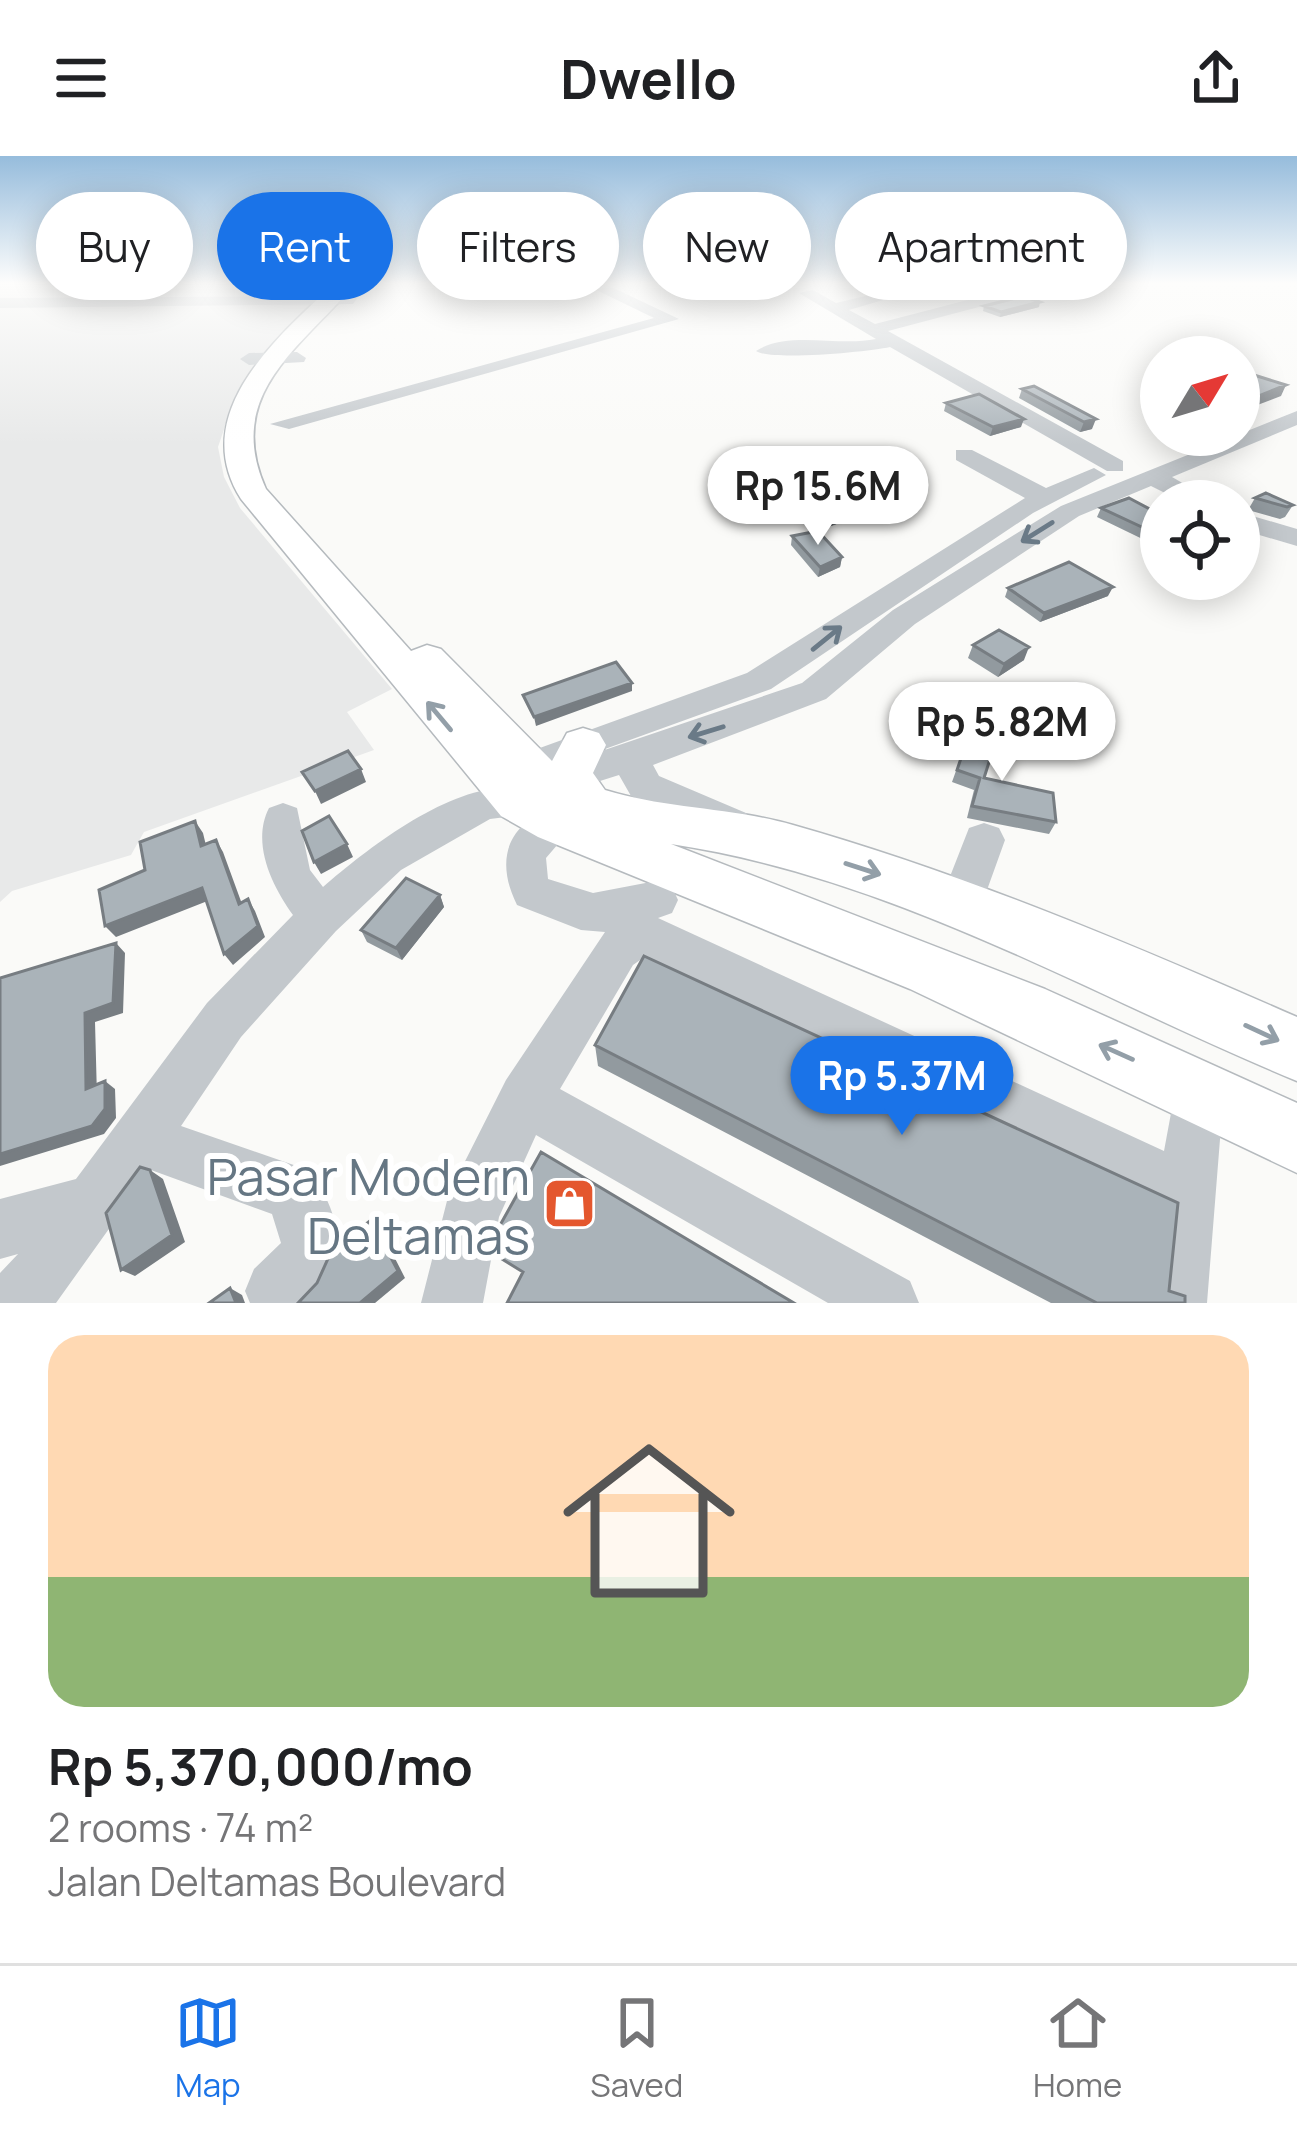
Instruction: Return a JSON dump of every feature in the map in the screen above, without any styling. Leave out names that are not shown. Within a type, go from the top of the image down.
[{"type":"main road","points":[[293,338],[248,394],[236,422],[234,453],[241,475],[547,792],[670,896],[1198,1089],[1297,1139]]},
{"type":"main road","points":[[547,792],[667,825],[752,833],[962,902],[1297,1049]]},
{"type":"main road","points":[[670,896],[703,859],[707,846],[752,833]]},
{"type":"street","points":[[281,424],[601,338]]},
{"type":"street","points":[[886,338],[1098,482]]},
{"type":"street","points":[[765,351],[808,345],[840,352],[893,341]]},
{"type":"street","points":[[670,896],[608,917],[532,892],[520,867],[547,792],[782,669],[933,564],[1043,497],[1098,482],[1152,477],[1286,411]]},
{"type":"street","points":[[964,454],[1043,497]]},
{"type":"street","points":[[15,1303],[58,1254],[88,1205],[224,1020],[320,917],[409,841],[814,692],[950,585],[1098,482],[1153,456]]},
{"type":"street","points":[[1152,477],[1158,480]]},
{"type":"street","points":[[1260,527],[1297,538]]},
{"type":"street","points":[[637,756],[633,766],[645,786],[752,833]]},
{"type":"street","points":[[283,819],[289,876],[320,917]]},
{"type":"street","points":[[962,902],[984,840]]},
{"type":"street","points":[[452,1303],[470,1214],[525,1099],[617,950],[670,896]]},
{"type":"street","points":[[670,896],[659,939],[1187,1191]]},
{"type":"street","points":[[1176,1303],[1198,1089]]},
{"type":"street","points":[[525,1099],[888,1303]]},
{"type":"street","points":[[141,1136],[191,1160],[291,1191],[312,1230],[312,1252],[301,1271],[276,1291]]},
{"type":"street","points":[[0,1229],[88,1205]]},
{"type":"shaded area","points":[[0,338],[281,338],[236,394],[218,447],[224,477],[240,508],[392,689],[347,712],[374,750],[144,832],[131,855],[12,891],[0,902]]},
{"type":"building","points":[[1260,377],[1286,385],[1260,396]]},
{"type":"building","points":[[1034,386],[1096,419],[1084,422],[1022,389]]},
{"type":"building","points":[[979,394],[1024,419],[993,427],[946,403]]},
{"type":"building","points":[[797,455],[872,500],[884,495],[907,507],[883,517],[865,507],[821,523],[737,474]]},
{"type":"building","points":[[1266,493],[1293,505],[1287,507],[1260,496]]},
{"type":"building","points":[[1129,498],[1140,504],[1140,526],[1101,508]]},
{"type":"building","points":[[818,531],[842,557],[820,567],[792,536]]},
{"type":"building","points":[[1069,562],[1113,587],[1044,613],[1008,588]]},
{"type":"building","points":[[999,630],[1029,647],[1004,664],[973,645]]},
{"type":"building","points":[[616,662],[632,683],[534,717],[523,695]]},
{"type":"building","points":[[971,729],[997,737],[984,778],[1053,793],[1056,822],[972,806],[980,778],[957,770]]},
{"type":"building","points":[[348,751],[361,769],[315,791],[302,772]]},
{"type":"building","points":[[329,816],[347,844],[314,862],[302,831]]},
{"type":"building","points":[[195,821],[201,846],[216,840],[239,904],[248,899],[258,926],[224,954],[202,888],[105,926],[99,890],[145,870],[140,842]]},
{"type":"building","points":[[406,878],[440,895],[396,948],[361,930]]},
{"type":"building","points":[[116,943],[113,1003],[85,1013],[86,1089],[105,1081],[105,1109],[92,1126],[0,1154],[0,978]]},
{"type":"building","points":[[644,956],[1178,1203],[1169,1291],[1185,1296],[1185,1303],[1097,1303],[595,1045]]},
{"type":"building","name":"Pasar Modern Deltamas","points":[[541,1152],[794,1303],[507,1303],[523,1272],[494,1254],[499,1227]]},
{"type":"building","points":[[140,1167],[150,1170],[172,1235],[121,1270],[106,1213]]},
{"type":"building","points":[[371,1220],[398,1271],[360,1303],[298,1303],[317,1283],[331,1252]]},
{"type":"building","points":[[230,1288],[236,1303],[209,1303]]},
{"type":"place","name":"Pasar Modern Deltamas","points":[[569,1204]]}]
